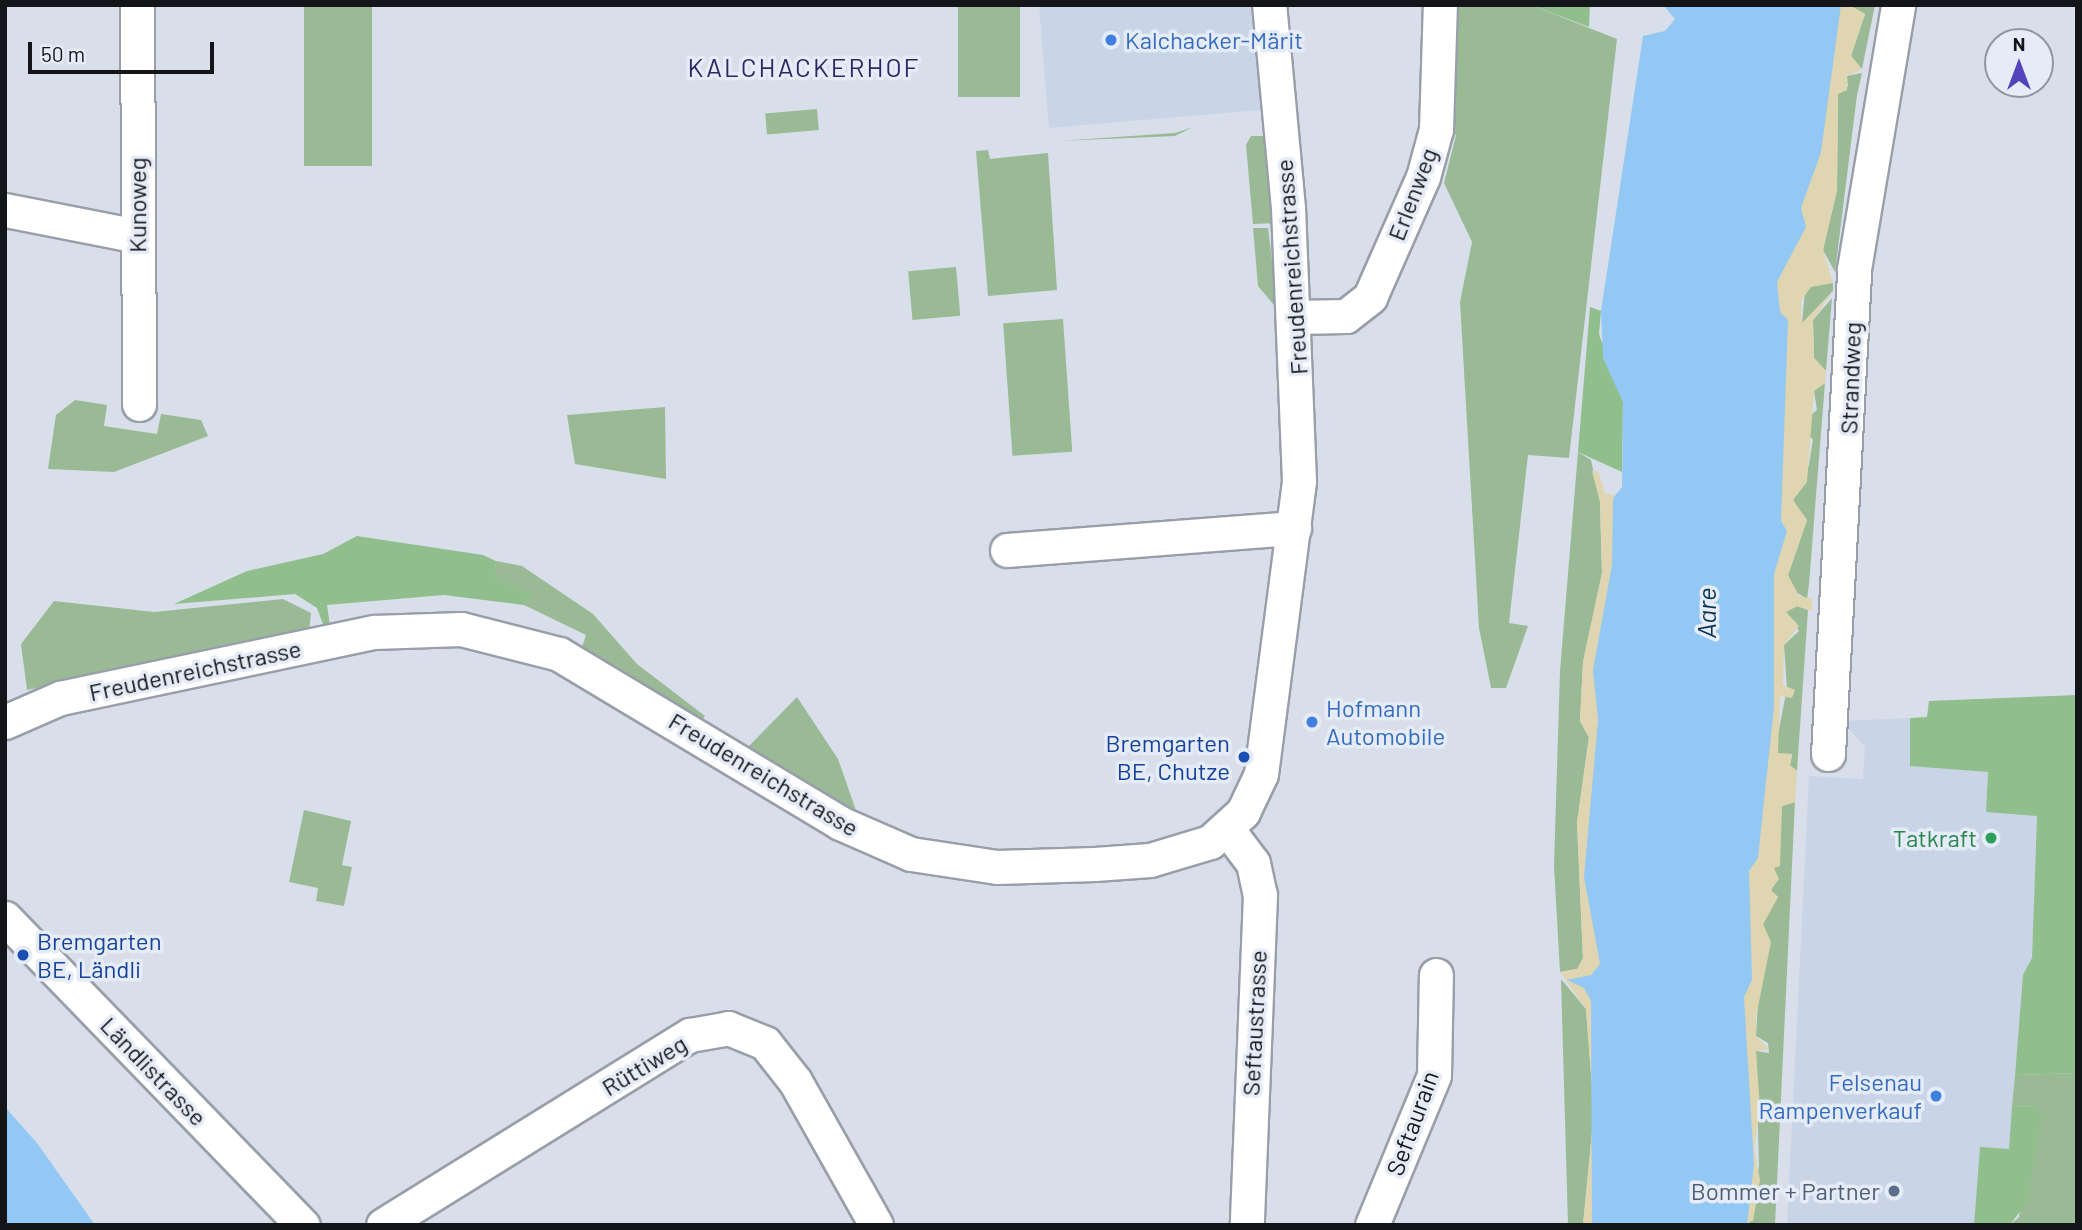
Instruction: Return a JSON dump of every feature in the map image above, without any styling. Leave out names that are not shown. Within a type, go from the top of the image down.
[{"type":"street","name":"Kunoweg","points":[[137,5],[139,404]]},
{"type":"street","name":"Freudenreichstrasse","points":[[5,722],[60,698],[374,632],[461,629],[524,642],[580,664],[840,823],[911,854],[997,867],[1127,862],[1181,853],[1228,830],[1261,774],[1294,528],[1301,419],[1269,5]]},
{"type":"street","name":"Erlenweg","points":[[1295,317],[1346,316],[1370,297],[1423,177],[1436,129],[1440,5]]},
{"type":"street","name":"Strandweg","points":[[1828,754],[1854,269],[1898,5]]},
{"type":"street","points":[[5,210],[137,236]]},
{"type":"street","points":[[1007,550],[1294,528]]},
{"type":"street","name":"Seftaustrasse","points":[[1228,830],[1253,863],[1260,895],[1247,1225]]},
{"type":"street","name":"Ländlistrasse","points":[[5,918],[303,1225]]},
{"type":"street","name":"Seftaurain","points":[[1372,1225],[1434,1075],[1436,975]]},
{"type":"street","name":"Rüttiweg","points":[[383,1225],[690,1035],[728,1028],[765,1043],[795,1081],[876,1225]]},
{"type":"shaded area","points":[[1039,5],[1253,5],[1262,110],[1049,128]]},
{"type":"shaded area","points":[[1910,718],[1910,765],[1988,772],[1986,812],[2037,815],[2032,959],[2023,975],[2009,1149],[1980,1148],[1974,1225],[1787,1225],[1809,776],[1863,779],[1865,747],[1842,721]]},
{"type":"green space","points":[[304,5],[372,5],[372,166],[304,166]]},
{"type":"green space","points":[[958,5],[1020,5],[1020,97],[958,97]]},
{"type":"green space","points":[[1452,5],[1531,5],[1617,39],[1569,458],[1528,455],[1509,623],[1528,626],[1506,688],[1491,688],[1479,628],[1460,302],[1472,242],[1444,183],[1456,135],[1447,129]]},
{"type":"green space","points":[[1531,5],[1590,5],[1589,27]]},
{"type":"green space","points":[[1849,5],[1875,5],[1862,69],[1851,56],[1865,14]]},
{"type":"green space","points":[[1862,73],[1835,272],[1823,250],[1837,190],[1838,94],[1848,86],[1847,76]]},
{"type":"green space","points":[[817,109],[819,130],[767,134],[765,114]]},
{"type":"green space","points":[[1193,127],[1175,136],[1059,141],[1175,133]]},
{"type":"green space","points":[[1251,136],[1269,136],[1276,223],[1253,224],[1246,145]]},
{"type":"green space","points":[[988,150],[990,159],[1048,153],[1057,290],[988,296],[976,151]]},
{"type":"green space","points":[[1253,228],[1268,228],[1282,340],[1275,340],[1274,305],[1258,286]]},
{"type":"green space","points":[[956,267],[960,316],[912,320],[908,271]]},
{"type":"green space","points":[[1817,283],[1833,283],[1833,291],[1802,324],[1805,291]]},
{"type":"green space","points":[[1832,298],[1826,371],[1814,358],[1813,320]]},
{"type":"green space","points":[[1590,307],[1601,311],[1599,334],[1623,402],[1622,472],[1578,452]]},
{"type":"green space","points":[[1063,319],[1072,452],[1012,456],[1003,323]]},
{"type":"green space","points":[[1825,383],[1807,599],[1793,590],[1788,575],[1807,520],[1793,501],[1809,465],[1813,439],[1806,435],[1808,418],[1817,410],[1814,391]]},
{"type":"green space","points":[[75,400],[107,405],[104,426],[157,434],[161,414],[201,420],[208,436],[114,472],[48,469],[56,415]]},
{"type":"green space","points":[[665,407],[666,479],[575,464],[567,415]]},
{"type":"green space","points":[[1578,452],[1591,460],[1600,502],[1602,573],[1583,662],[1580,721],[1589,737],[1577,823],[1583,959],[1577,969],[1560,972],[1554,866],[1560,671]]},
{"type":"green space","points":[[357,536],[483,555],[496,561],[495,579],[531,594],[524,605],[444,595],[327,605],[330,626],[324,627],[317,608],[295,594],[174,604],[247,571],[323,554]]},
{"type":"green space","points":[[496,561],[522,566],[593,614],[637,664],[705,716],[702,720],[581,650],[586,635],[524,605],[530,594],[494,579]]},
{"type":"green space","points":[[283,599],[311,613],[309,632],[27,690],[21,644],[54,601],[154,612]]},
{"type":"green space","points":[[1797,606],[1808,610],[1797,771],[1790,766],[1792,755],[1778,754],[1777,740],[1787,688],[1784,645],[1799,631],[1786,612]]},
{"type":"green space","points":[[2077,695],[2077,1073],[2015,1075],[2023,975],[2032,958],[2037,816],[1986,812],[1988,772],[1910,766],[1910,718],[1927,717],[1929,701]]},
{"type":"green space","points":[[797,697],[838,759],[859,819],[746,749]]},
{"type":"green space","points":[[1795,802],[1775,1225],[1749,1225],[1759,1166],[1756,1051],[1769,1053],[1768,1043],[1756,1036],[1763,924],[1778,897],[1771,891],[1782,806]]},
{"type":"green space","points":[[304,810],[351,821],[342,865],[352,867],[344,906],[316,901],[318,888],[289,882]]},
{"type":"green space","points":[[1561,979],[1586,1009],[1594,1112],[1583,1225],[1568,1225]]},
{"type":"green space","points":[[2077,1073],[2077,1225],[2010,1225],[2019,1217],[2035,1107],[2012,1106],[2015,1075]]},
{"type":"green space","points":[[2012,1106],[2035,1107],[2041,1117],[2027,1202],[2010,1225],[1974,1225],[1980,1147],[2009,1149]]},
{"type":"sand","points":[[1822,5],[1849,5],[1865,14],[1851,56],[1862,69],[1847,76],[1847,90],[1838,94],[1837,190],[1823,250],[1833,283],[1811,287],[1801,301],[1802,323],[1833,291],[1813,320],[1814,358],[1826,371],[1825,383],[1814,391],[1807,482],[1793,500],[1807,520],[1788,575],[1799,596],[1812,599],[1812,611],[1797,606],[1786,612],[1799,626],[1784,645],[1783,685],[1795,690],[1792,698],[1780,696],[1778,753],[1792,754],[1790,765],[1797,771],[1795,802],[1782,806],[1780,866],[1774,868],[1779,879],[1771,890],[1778,897],[1763,924],[1771,942],[1756,1017],[1756,1036],[1769,1049],[1756,1051],[1760,1109],[1754,1148],[1760,1180],[1753,1221],[1735,1225],[1750,1110],[1731,910],[1754,404]]},
{"type":"sand","points":[[1592,471],[1598,471],[1605,493],[1619,496],[1606,928],[1607,1225],[1583,1225],[1594,1112],[1586,1009],[1560,972],[1577,969],[1583,958],[1577,823],[1589,738],[1580,721],[1583,662],[1602,573],[1600,502]]},
{"type":"water","name":"Aare","points":[[1663,5],[1841,5],[1821,152],[1801,208],[1806,227],[1777,282],[1780,312],[1788,320],[1781,521],[1787,531],[1774,574],[1774,707],[1758,858],[1749,871],[1752,980],[1744,997],[1754,1165],[1747,1225],[1592,1225],[1591,1001],[1584,988],[1567,980],[1591,975],[1600,964],[1584,877],[1598,720],[1593,670],[1612,565],[1613,498],[1622,487],[1623,402],[1603,358],[1601,311],[1643,36],[1665,31],[1675,19]]},
{"type":"water","points":[[5,1107],[37,1143],[95,1225],[5,1225]]},
{"type":"place","name":"Kalchacker-Märit","points":[[1111,40]]},
{"type":"place","name":"Hofmann Automobile","points":[[1312,722]]},
{"type":"place","name":"Bremgarten BE, Chutze","points":[[1244,757]]},
{"type":"place","name":"Tatkraft","points":[[1991,838]]},
{"type":"place","name":"Bremgarten BE, Ländli","points":[[23,955]]},
{"type":"place","name":"Felsenau Rampenverkauf","points":[[1936,1096]]},
{"type":"place","name":"Bommer + Partner","points":[[1894,1191]]},
{"type":"district","name":"KALCHACKERHOF","points":[[804,67]]}]
